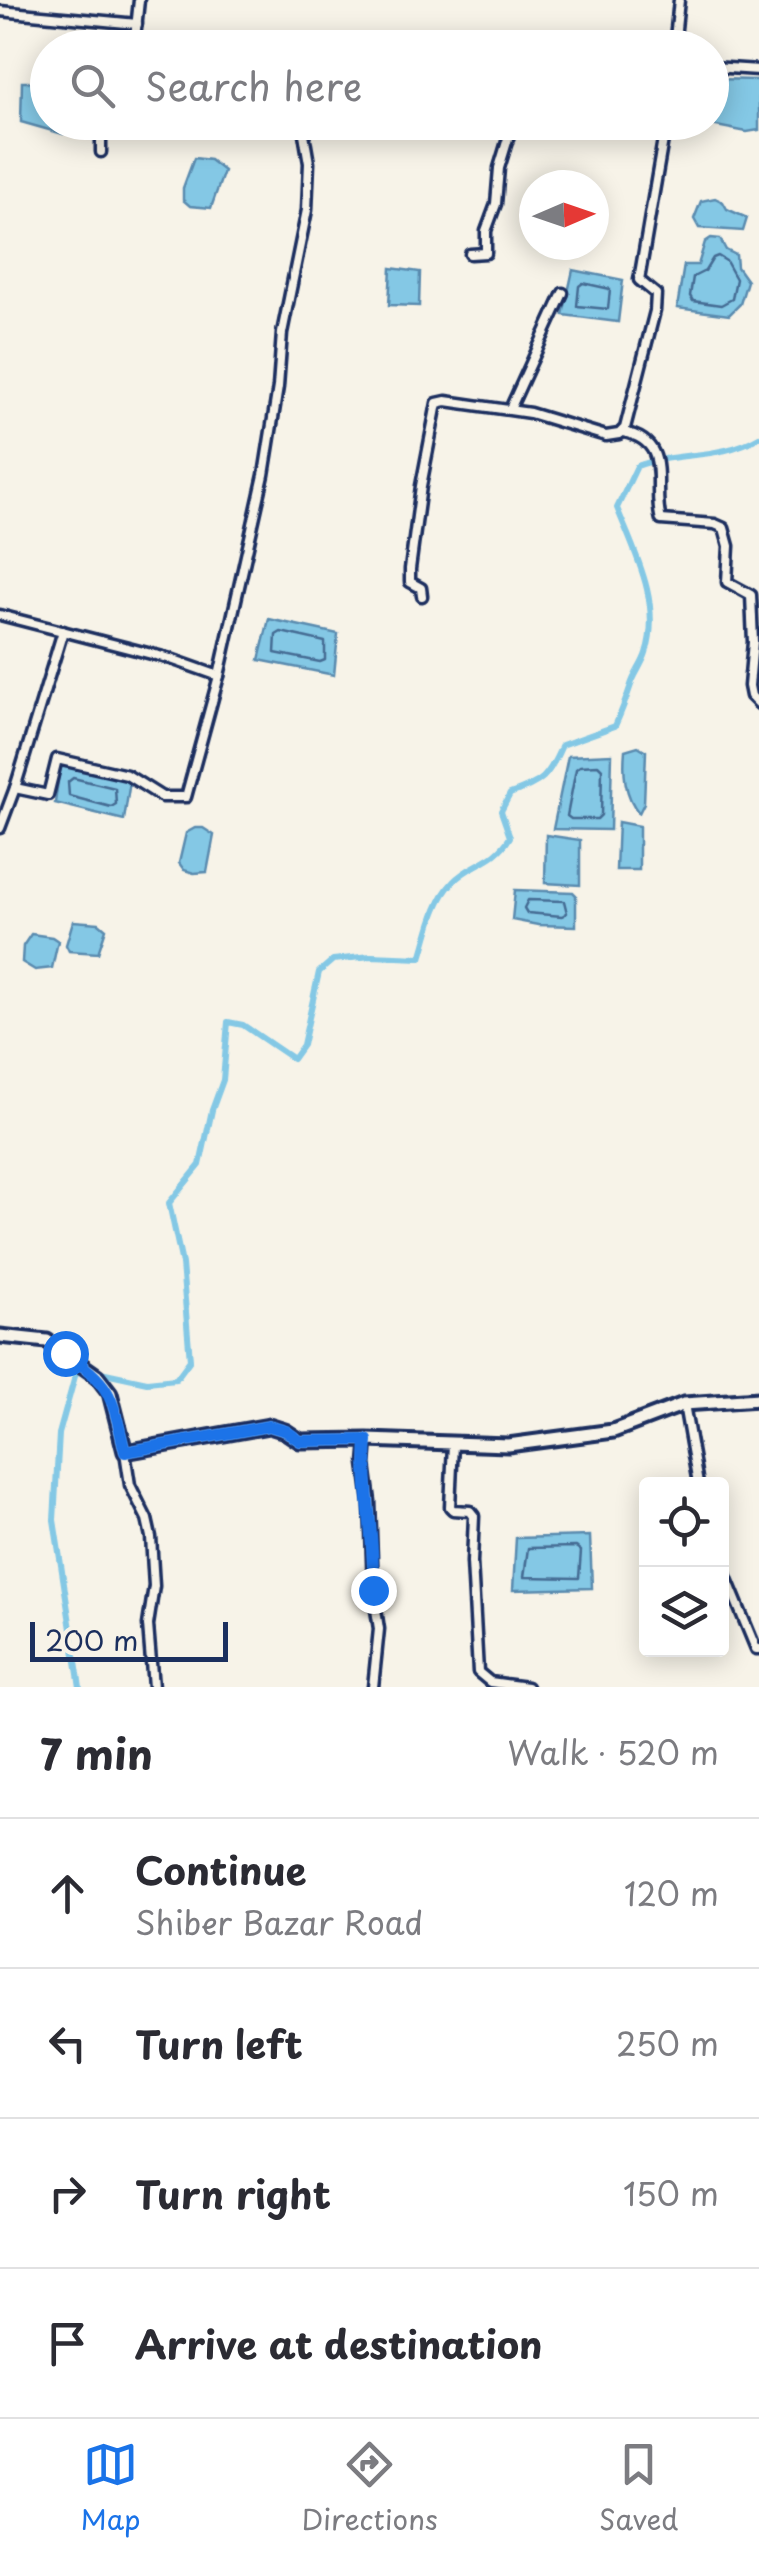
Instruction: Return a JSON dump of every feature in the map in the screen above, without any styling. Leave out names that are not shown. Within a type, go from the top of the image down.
[{"type":"street","points":[[136,30],[139,0]]},
{"type":"street","points":[[676,30],[679,0]]},
{"type":"street","points":[[0,11],[136,24]]},
{"type":"street","points":[[729,68],[759,70]]},
{"type":"street","points":[[100,152],[101,140]]},
{"type":"street","points":[[15,788],[48,794],[59,759],[127,776],[162,797],[186,797],[264,475],[282,333],[307,210],[310,163],[306,140]]},
{"type":"street","points":[[470,254],[486,254],[486,231],[496,204],[499,168],[508,140]]},
{"type":"street","points":[[623,432],[655,311],[656,294],[639,280],[662,140]]},
{"type":"street","points":[[510,409],[563,294]]},
{"type":"street","points":[[422,596],[421,588],[410,582],[410,569],[437,403],[510,409],[594,434],[623,432],[638,436],[654,451],[661,520],[724,528],[727,582],[750,595],[753,642],[749,686],[751,696],[759,704]]},
{"type":"street","points":[[0,615],[218,676]]},
{"type":"street","points":[[0,828],[63,631]]},
{"type":"street","points":[[0,1336],[47,1342],[97,1376],[110,1393],[132,1492],[147,1519],[151,1537],[154,1586],[148,1625],[152,1687]]},
{"type":"street","points":[[125,1452],[269,1426],[300,1441],[508,1445],[613,1432],[684,1404],[759,1399]]},
{"type":"street","points":[[684,1404],[697,1477]]},
{"type":"street","points":[[367,1440],[365,1464],[379,1630],[373,1687]]},
{"type":"street","points":[[453,1444],[450,1507],[470,1511],[474,1516],[472,1562],[478,1672],[490,1682],[526,1687]]},
{"type":"street","points":[[724,1567],[759,1649]]},
{"type":"water","points":[[729,79],[759,80],[759,130],[729,128]]},
{"type":"water","points":[[22,82],[30,82],[30,125],[21,122]]},
{"type":"water","points":[[194,158],[210,160],[224,171],[211,208],[190,206],[183,200],[183,188]]},
{"type":"water","points":[[715,198],[747,218],[743,231],[699,228],[694,219],[701,201]]},
{"type":"water","points":[[720,239],[726,250],[736,255],[737,267],[747,281],[740,304],[729,315],[677,308],[684,265],[698,265],[705,242]]},
{"type":"water","points":[[391,268],[420,272],[419,306],[389,305]]},
{"type":"water","points":[[573,270],[623,280],[618,322],[563,315]]},
{"type":"water","points":[[269,619],[338,634],[334,675],[259,660]]},
{"type":"water","points":[[638,746],[646,751],[644,803],[639,813],[627,791],[624,767],[625,750]]},
{"type":"water","points":[[612,754],[610,830],[553,829],[568,756]]},
{"type":"water","points":[[60,765],[130,781],[124,820],[55,803]]},
{"type":"water","points":[[618,822],[639,826],[639,870],[616,870]]},
{"type":"water","points":[[195,828],[214,835],[207,872],[184,870],[179,863],[186,833]]},
{"type":"water","points":[[546,835],[580,840],[580,885],[545,883]]},
{"type":"water","points":[[515,890],[573,892],[576,926],[512,920]]},
{"type":"water","points":[[73,921],[99,923],[106,929],[98,953],[69,951],[66,945]]},
{"type":"water","points":[[31,934],[58,941],[52,968],[35,970],[22,962],[23,946]]},
{"type":"water","points":[[590,1536],[592,1588],[513,1590],[516,1538]]},
{"type":"waterway","points":[[96,1371],[147,1382],[176,1379],[190,1360],[182,1264],[169,1203],[200,1165],[223,1080],[228,1022],[243,1025],[293,1059],[303,1045],[319,972],[333,960],[371,956],[421,958],[446,890],[497,852],[510,837],[501,811],[510,794],[543,777],[562,745],[615,726],[618,720],[645,657],[650,634],[649,597],[617,508],[637,466],[729,449],[759,437]]},
{"type":"waterway","points":[[80,1687],[54,1520],[59,1434],[77,1369],[84,1370]]},
{"type":"route","points":[[65,1353],[97,1376],[110,1393],[125,1452],[269,1426],[300,1441],[367,1440],[373,1590]]}]
